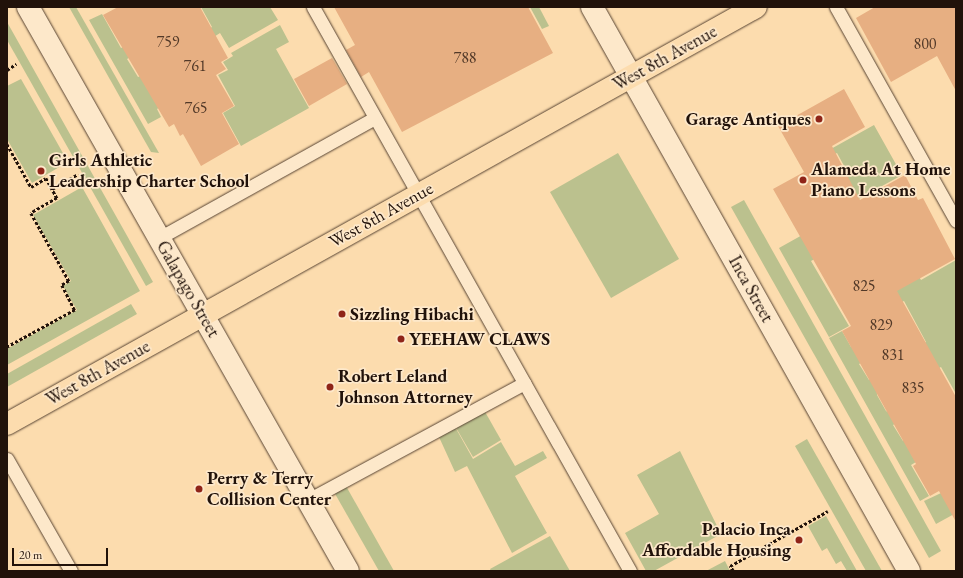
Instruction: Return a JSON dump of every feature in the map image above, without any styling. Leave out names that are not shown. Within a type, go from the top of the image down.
[{"type":"main road","name":"West 8th Avenue","points":[[7,424],[202,314],[756,7]]},
{"type":"street","name":"Galapago Street","points":[[28,7],[348,571]]},
{"type":"street","name":"Inca Street","points":[[592,7],[909,571]]},
{"type":"lane","points":[[313,7],[630,571]]},
{"type":"lane","points":[[836,7],[956,221]]},
{"type":"lane","points":[[159,238],[375,118]]},
{"type":"lane","points":[[308,500],[524,383]]},
{"type":"lane","points":[[7,458],[71,571]]},
{"type":"path","points":[[7,70],[16,64]]},
{"type":"path","points":[[7,144],[31,187],[46,178],[57,198],[31,213],[69,281],[62,285],[75,310],[7,347]]},
{"type":"path","points":[[52,189],[78,174]]},
{"type":"path","points":[[733,571],[730,566],[828,511]]},
{"type":"green space","points":[[69,7],[76,7],[159,153],[151,152]]},
{"type":"green space","points":[[201,7],[270,7],[278,20],[229,48],[220,33],[206,42],[201,34],[212,27]]},
{"type":"green space","points":[[530,7],[539,7],[549,26],[542,29]]},
{"type":"green space","points":[[102,14],[121,48],[130,43],[136,54],[127,59],[138,77],[143,75],[165,104],[157,109],[161,117],[148,124],[89,20]]},
{"type":"green space","points":[[7,22],[153,282],[146,286],[7,40]]},
{"type":"green space","points":[[280,25],[289,42],[276,49],[309,108],[241,146],[223,113],[235,106],[218,75],[228,70],[223,62],[233,56],[231,53]]},
{"type":"green space","points":[[21,79],[68,162],[32,183],[7,139],[7,86]]},
{"type":"green space","points":[[874,125],[902,175],[855,201],[841,177],[848,173],[837,153],[823,161],[820,155]]},
{"type":"green space","points":[[618,153],[679,259],[611,298],[550,192]]},
{"type":"green space","points":[[82,187],[140,291],[7,365],[7,349],[77,310],[63,286],[71,281],[33,215]]},
{"type":"green space","points":[[872,196],[857,235],[811,261],[849,326],[829,337],[779,248]]},
{"type":"green space","points":[[744,200],[941,551],[929,558],[731,207]]},
{"type":"green space","points":[[906,253],[921,280],[956,260],[955,392],[941,367],[930,373],[918,347],[926,342],[904,301],[896,305],[892,275]]},
{"type":"green space","points":[[131,304],[137,314],[7,387],[7,374]]},
{"type":"green space","points":[[842,331],[851,347],[858,343],[867,360],[859,364],[869,380],[876,376],[877,395],[886,411],[901,420],[893,425],[903,441],[911,437],[921,459],[911,465],[929,496],[920,501],[829,338]]},
{"type":"green space","points":[[484,410],[501,440],[473,457],[455,426]]},
{"type":"green space","points":[[454,425],[473,459],[501,442],[515,466],[543,451],[547,458],[515,476],[547,533],[512,553],[467,466],[455,472],[439,437],[425,445],[424,442]]},
{"type":"green space","points":[[807,439],[882,571],[866,571],[795,446]]},
{"type":"green space","points":[[680,451],[721,534],[654,571],[646,571],[625,533],[659,514],[637,475]]},
{"type":"green space","points":[[346,486],[394,571],[379,571],[334,492]]},
{"type":"green space","points":[[956,486],[956,513],[936,524],[924,501]]},
{"type":"green space","points":[[826,516],[857,571],[847,571],[841,561],[836,564],[827,548],[822,551],[808,526]]},
{"type":"green space","points":[[550,536],[570,571],[491,571],[490,569]]},
{"type":"green space","points":[[725,561],[730,571],[706,571]]},
{"type":"building","points":[[118,7],[200,7],[228,58],[221,62],[226,69],[216,75],[234,106],[222,113],[239,144],[201,166],[183,134],[180,136],[174,124],[169,127],[103,15]]},
{"type":"building","points":[[334,7],[528,7],[553,53],[402,132],[369,72],[361,77],[346,50],[355,45]]},
{"type":"building","points":[[875,7],[956,7],[956,91],[937,56],[891,82],[856,18]]},
{"type":"building","points":[[332,58],[347,84],[309,106],[294,79]]},
{"type":"building","points":[[844,89],[865,127],[832,146],[860,200],[905,175],[918,200],[923,198],[955,259],[897,291],[956,397],[956,522],[939,491],[930,496],[913,466],[916,464],[842,331],[851,326],[773,189],[804,172],[778,126]]},
{"type":"place","name":"Garage Antiques","points":[[819,119]]},
{"type":"place","name":"Girls Athletic Leadership Charter School","points":[[41,171]]},
{"type":"place","name":"Alameda At Home Piano Lessons","points":[[803,180]]},
{"type":"place","name":"Sizzling Hibachi","points":[[342,314]]},
{"type":"place","name":"YEEHAW CLAWS","points":[[401,339]]},
{"type":"place","name":"Robert Leland Johnson Attorney","points":[[330,387]]},
{"type":"place","name":"Perry & Terry Collision Center","points":[[199,489]]},
{"type":"place","name":"Palacio Inca Affordable Housing","points":[[799,540]]}]
